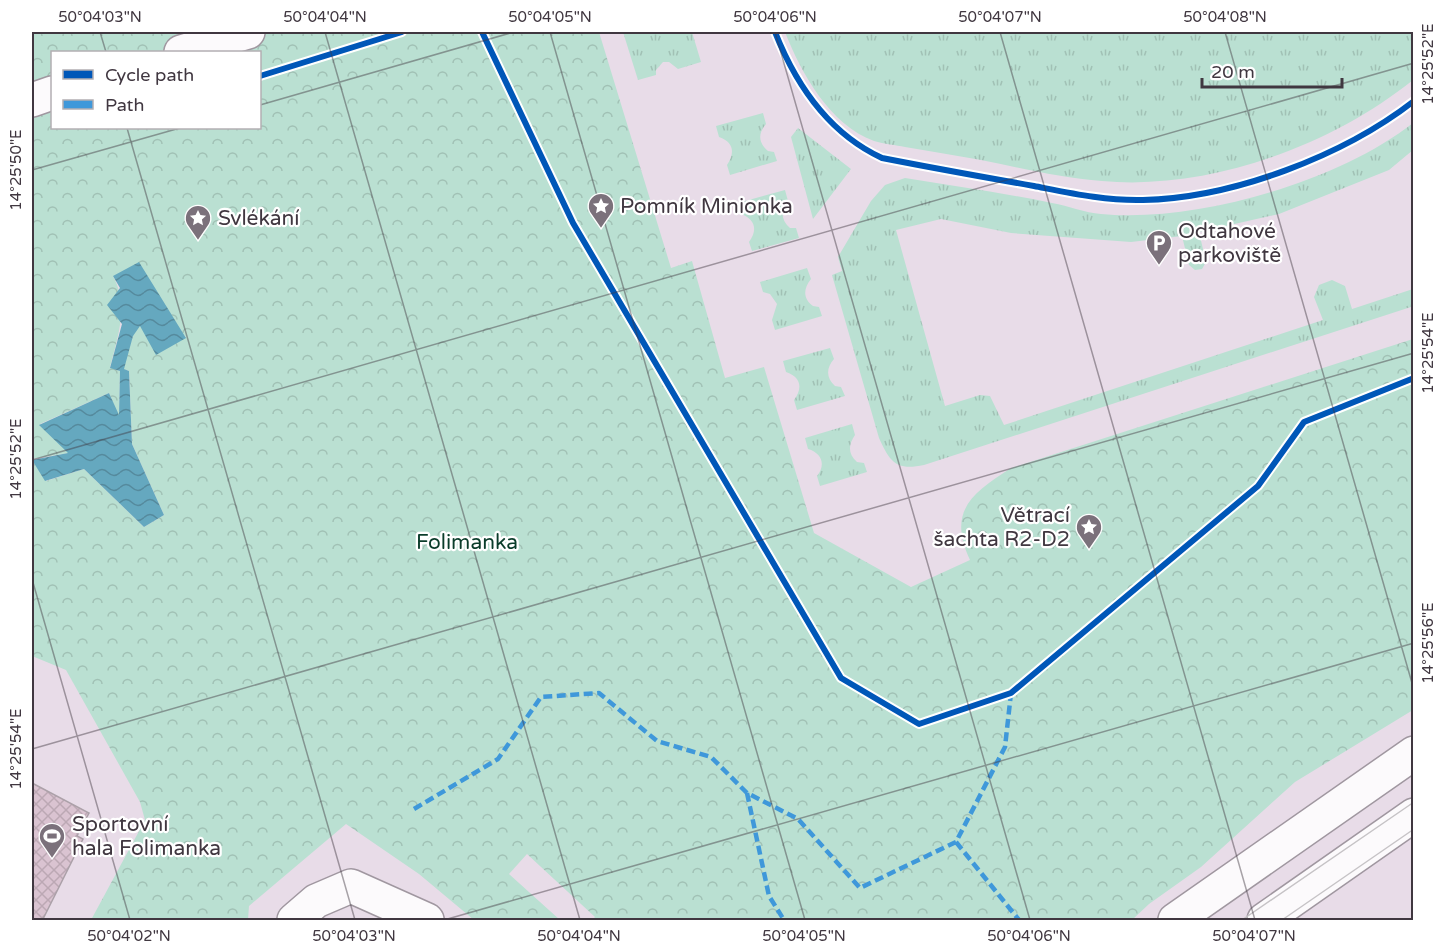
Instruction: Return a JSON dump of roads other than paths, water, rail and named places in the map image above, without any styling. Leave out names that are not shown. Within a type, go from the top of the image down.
[{"type":"street","points":[[185,51],[248,32]]},
{"type":"street","points":[[32,100],[51,93]]},
{"type":"street","points":[[1175,921],[1413,753]]},
{"type":"street","points":[[1264,921],[1413,815]]},
{"type":"street","points":[[294,921],[316,900],[351,886],[427,921]]},
{"type":"water","points":[[139,262],[186,338],[156,355],[140,326],[133,336],[124,369],[129,371],[132,444],[164,515],[144,527],[84,469],[45,481],[32,460],[68,453],[39,425],[109,393],[119,415],[120,371],[110,368],[122,324],[107,305],[120,288],[113,276]]},
{"type":"tram line","points":[[1242,920],[1414,802]]},
{"type":"tram line","points":[[1282,920],[1414,829]]},
{"type":"place","name":"Pomník Minionka","points":[[601,229]]},
{"type":"place","name":"Svlékání","points":[[198,241]]},
{"type":"place","name":"Odtahové parkoviště","points":[[1159,266]]},
{"type":"place","name":"Větrací šachta R2-D2","points":[[1089,550]]},
{"type":"place","name":"Sportovní hala Folimanka","points":[[52,859]]},
{"type":"park label","name":"Folimanka","points":[[467,542]]}]
